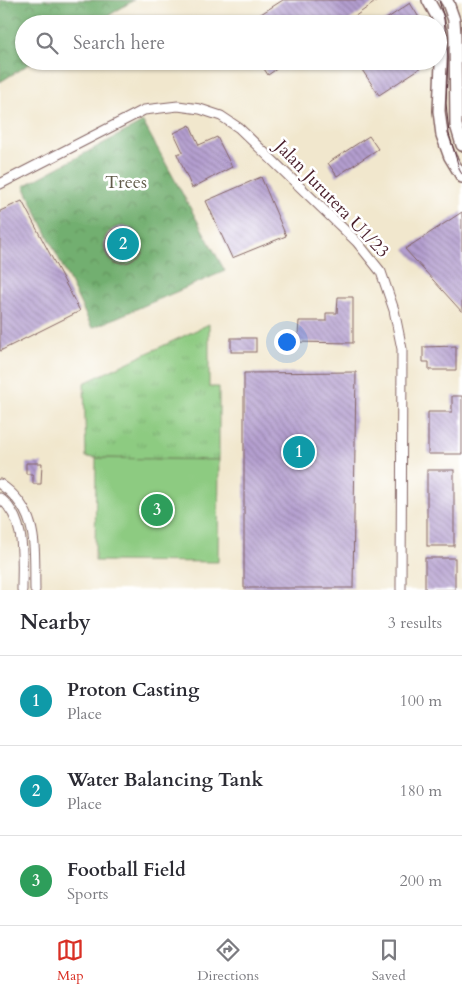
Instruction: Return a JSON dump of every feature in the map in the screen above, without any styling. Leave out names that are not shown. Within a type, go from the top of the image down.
[{"type":"main road","points":[[428,0],[436,15]]},
{"type":"main road","points":[[446,0],[454,20],[456,125],[462,145]]},
{"type":"main road","points":[[440,70],[438,111],[442,135],[450,157],[462,177]]},
{"type":"street","name":"Jalan Jurutera U1/23","points":[[0,184],[144,110],[178,106],[200,109],[221,116],[239,128],[357,242],[381,272],[394,310],[402,349],[401,590]]},
{"type":"street","points":[[0,484],[10,491],[21,504],[26,512],[34,536],[35,590]]},
{"type":"street","points":[[0,498],[17,519],[22,542],[22,590]]},
{"type":"green space","points":[[0,0],[134,0],[110,15],[15,15],[15,70],[19,70],[0,82]]},
{"type":"green space","name":"Trees","points":[[143,122],[225,271],[92,328],[24,186]],"holes":[[[124,226],[128,227],[140,239],[141,247],[138,254],[129,262],[120,263],[113,261],[105,248],[104,241],[107,234],[114,229]]]},
{"type":"green space","points":[[209,324],[209,387],[219,387],[219,460],[86,457],[84,383]]},
{"type":"green space","points":[[96,458],[219,460],[218,562],[95,561]]},
{"type":"building","points":[[283,0],[378,0],[357,15],[259,15]]},
{"type":"building","points":[[410,3],[417,15],[392,15]]},
{"type":"building","points":[[265,70],[275,70],[268,75]]},
{"type":"building","points":[[362,70],[417,70],[379,95]]},
{"type":"building","points":[[190,125],[199,145],[217,137],[232,167],[192,188],[177,154],[183,152],[174,133]]},
{"type":"building","points":[[369,136],[378,149],[337,176],[328,163]]},
{"type":"building","points":[[261,177],[286,236],[232,258],[206,201]]},
{"type":"building","points":[[22,201],[80,311],[0,351],[0,211]]},
{"type":"building","points":[[462,212],[462,312],[405,249]]},
{"type":"building","points":[[123,227],[130,228],[136,232],[140,238],[140,252],[136,258],[130,262],[123,263],[116,262],[110,258],[106,252],[105,245],[106,238],[110,232],[116,228]]},
{"type":"building","points":[[338,297],[353,297],[353,343],[294,342],[294,335],[298,335],[299,321],[326,321],[326,313],[337,313]]},
{"type":"building","points":[[231,338],[256,338],[256,352],[231,352]]},
{"type":"building","points":[[456,346],[456,370],[429,370],[429,362],[423,362],[423,347]]},
{"type":"building","points":[[356,372],[353,588],[244,588],[244,373]]},
{"type":"building","points":[[452,396],[462,396],[462,454],[428,454],[428,412],[452,412]]},
{"type":"building","points":[[26,463],[42,463],[41,484],[33,484],[33,474],[26,474]]},
{"type":"building","points":[[427,470],[454,470],[454,546],[427,546]]},
{"type":"building","points":[[425,558],[455,558],[455,590],[425,590]]},
{"type":"tram line","points":[[439,0],[443,15]]},
{"type":"tram line","points":[[447,48],[446,103],[449,134],[462,174]]},
{"type":"place","name":"Water Balancing Tank","points":[[123,244]]},
{"type":"place","name":"Proton Casting","points":[[299,452]]},
{"type":"place","name":"Football Field","points":[[157,510]]}]
